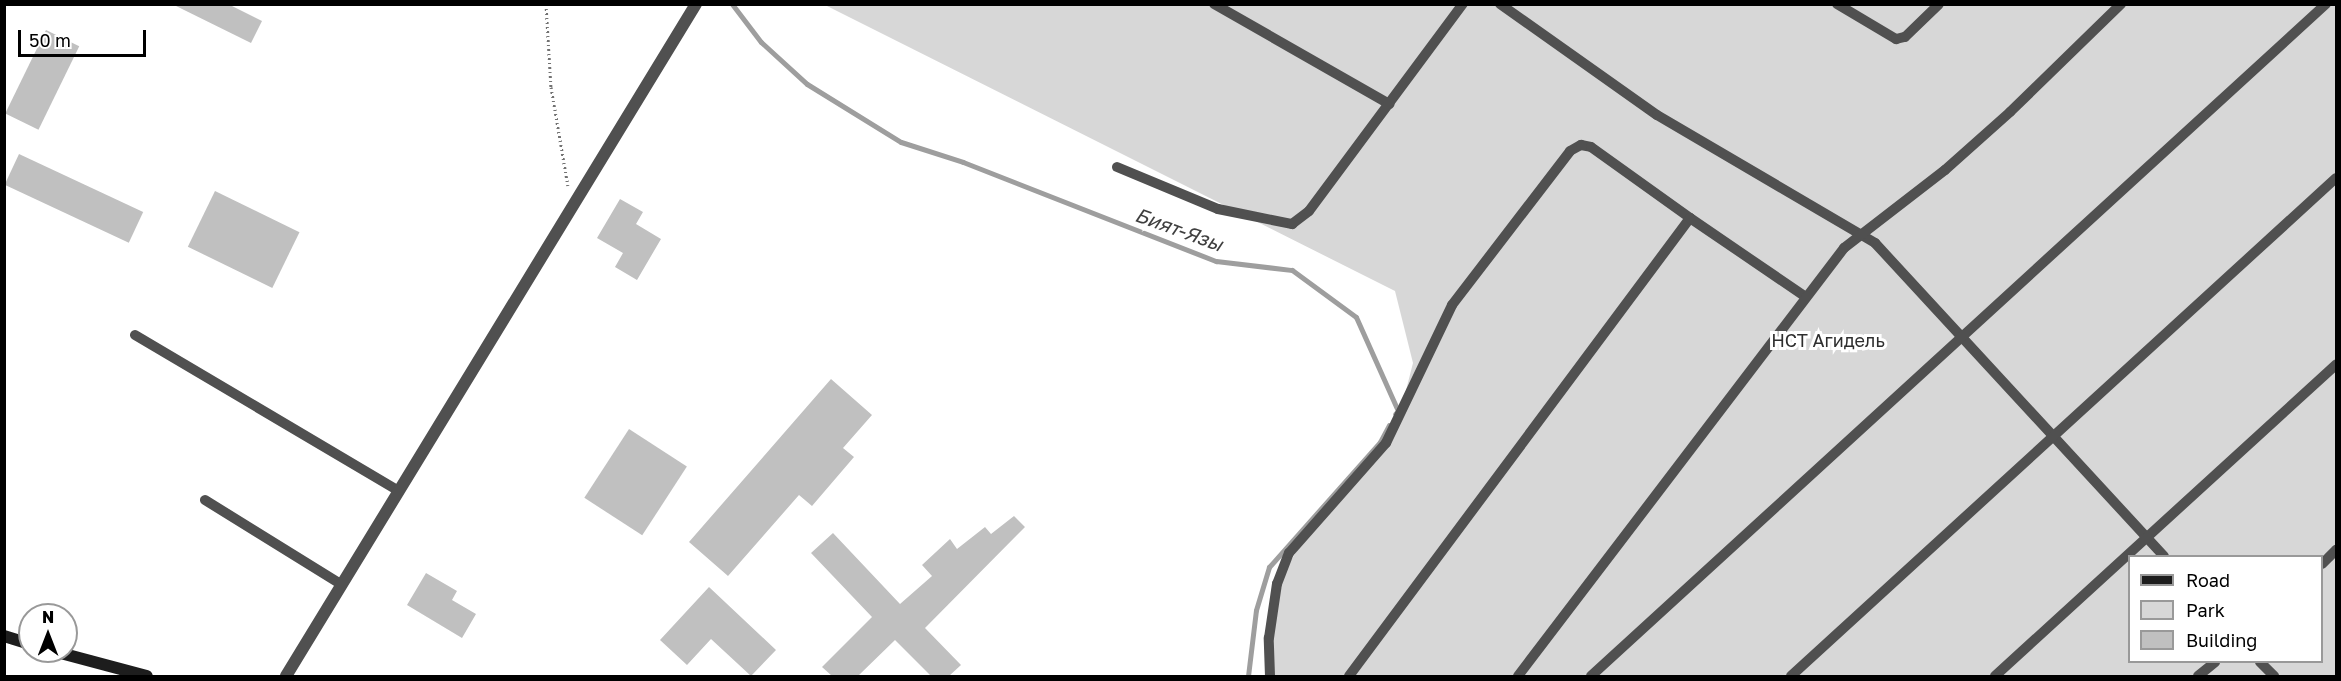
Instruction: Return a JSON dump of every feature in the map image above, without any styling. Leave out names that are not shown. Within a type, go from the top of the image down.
[{"type":"main road","points":[[78,658],[147,676]]},
{"type":"street","points":[[286,676],[696,4]]},
{"type":"lane","points":[[1214,4],[1389,104]]},
{"type":"lane","points":[[1117,167],[1218,209],[1292,224],[1309,211],[1463,4]]},
{"type":"lane","points":[[1500,4],[1657,115],[1875,243],[2163,555]]},
{"type":"lane","points":[[1837,4],[1896,39],[1905,37],[1939,4]]},
{"type":"lane","points":[[1518,676],[1844,248],[1863,236],[2010,112],[2121,4]]},
{"type":"lane","points":[[1591,676],[2326,4]]},
{"type":"lane","points":[[1270,676],[1269,638],[1276,595],[1289,553],[1386,443],[1452,305],[1570,150],[1581,145],[1591,147],[1806,297]]},
{"type":"lane","points":[[1791,676],[2055,438],[2337,178]]},
{"type":"lane","points":[[1349,676],[1690,218]]},
{"type":"lane","points":[[135,335],[399,491]]},
{"type":"lane","points":[[1995,676],[2337,365]]},
{"type":"lane","points":[[205,501],[342,585]]},
{"type":"lane","points":[[2323,563],[2337,550]]},
{"type":"lane","points":[[2198,676],[2214,663]]},
{"type":"lane","points":[[2261,663],[2274,676]]},
{"type":"path","points":[[546,4],[551,87],[572,208]]},
{"type":"green space","name":"НСТ Агидель","points":[[825,5],[2336,5],[2336,676],[1272,676],[1275,616],[1285,570],[1314,523],[1397,425],[1413,363],[1395,291]]},
{"type":"building","points":[[172,4],[228,4],[262,21],[251,43]]},
{"type":"building","points":[[46,30],[79,46],[38,130],[5,114]]},
{"type":"building","points":[[19,154],[143,212],[129,243],[5,185]]},
{"type":"building","points":[[215,191],[299,232],[272,288],[188,247]]},
{"type":"building","points":[[620,199],[643,212],[636,224],[661,239],[637,280],[615,267],[623,253],[597,238]]},
{"type":"building","points":[[831,379],[872,415],[843,448],[854,457],[812,506],[799,495],[728,576],[689,542]]},
{"type":"building","points":[[629,429],[687,467],[642,535],[584,498]]},
{"type":"building","points":[[1014,516],[1025,527],[925,628],[961,665],[949,676],[931,676],[895,640],[858,676],[832,676],[822,667],[872,617],[811,553],[833,533],[900,604],[932,576],[922,565],[950,539],[957,549],[985,527],[991,534]]},
{"type":"building","points":[[426,573],[457,591],[452,600],[476,614],[462,638],[407,605]]},
{"type":"building","points":[[709,587],[776,650],[751,676],[711,639],[687,665],[660,640]]},
{"type":"waterway","name":"Бият-Язы","points":[[732,4],[761,42],[807,84],[901,142],[963,162],[1216,261],[1292,270],[1356,317],[1398,411],[1395,414]]},
{"type":"waterway","name":"Бият-Язы","points":[[1248,676],[1256,610],[1269,567],[1380,442],[1389,425]]}]
